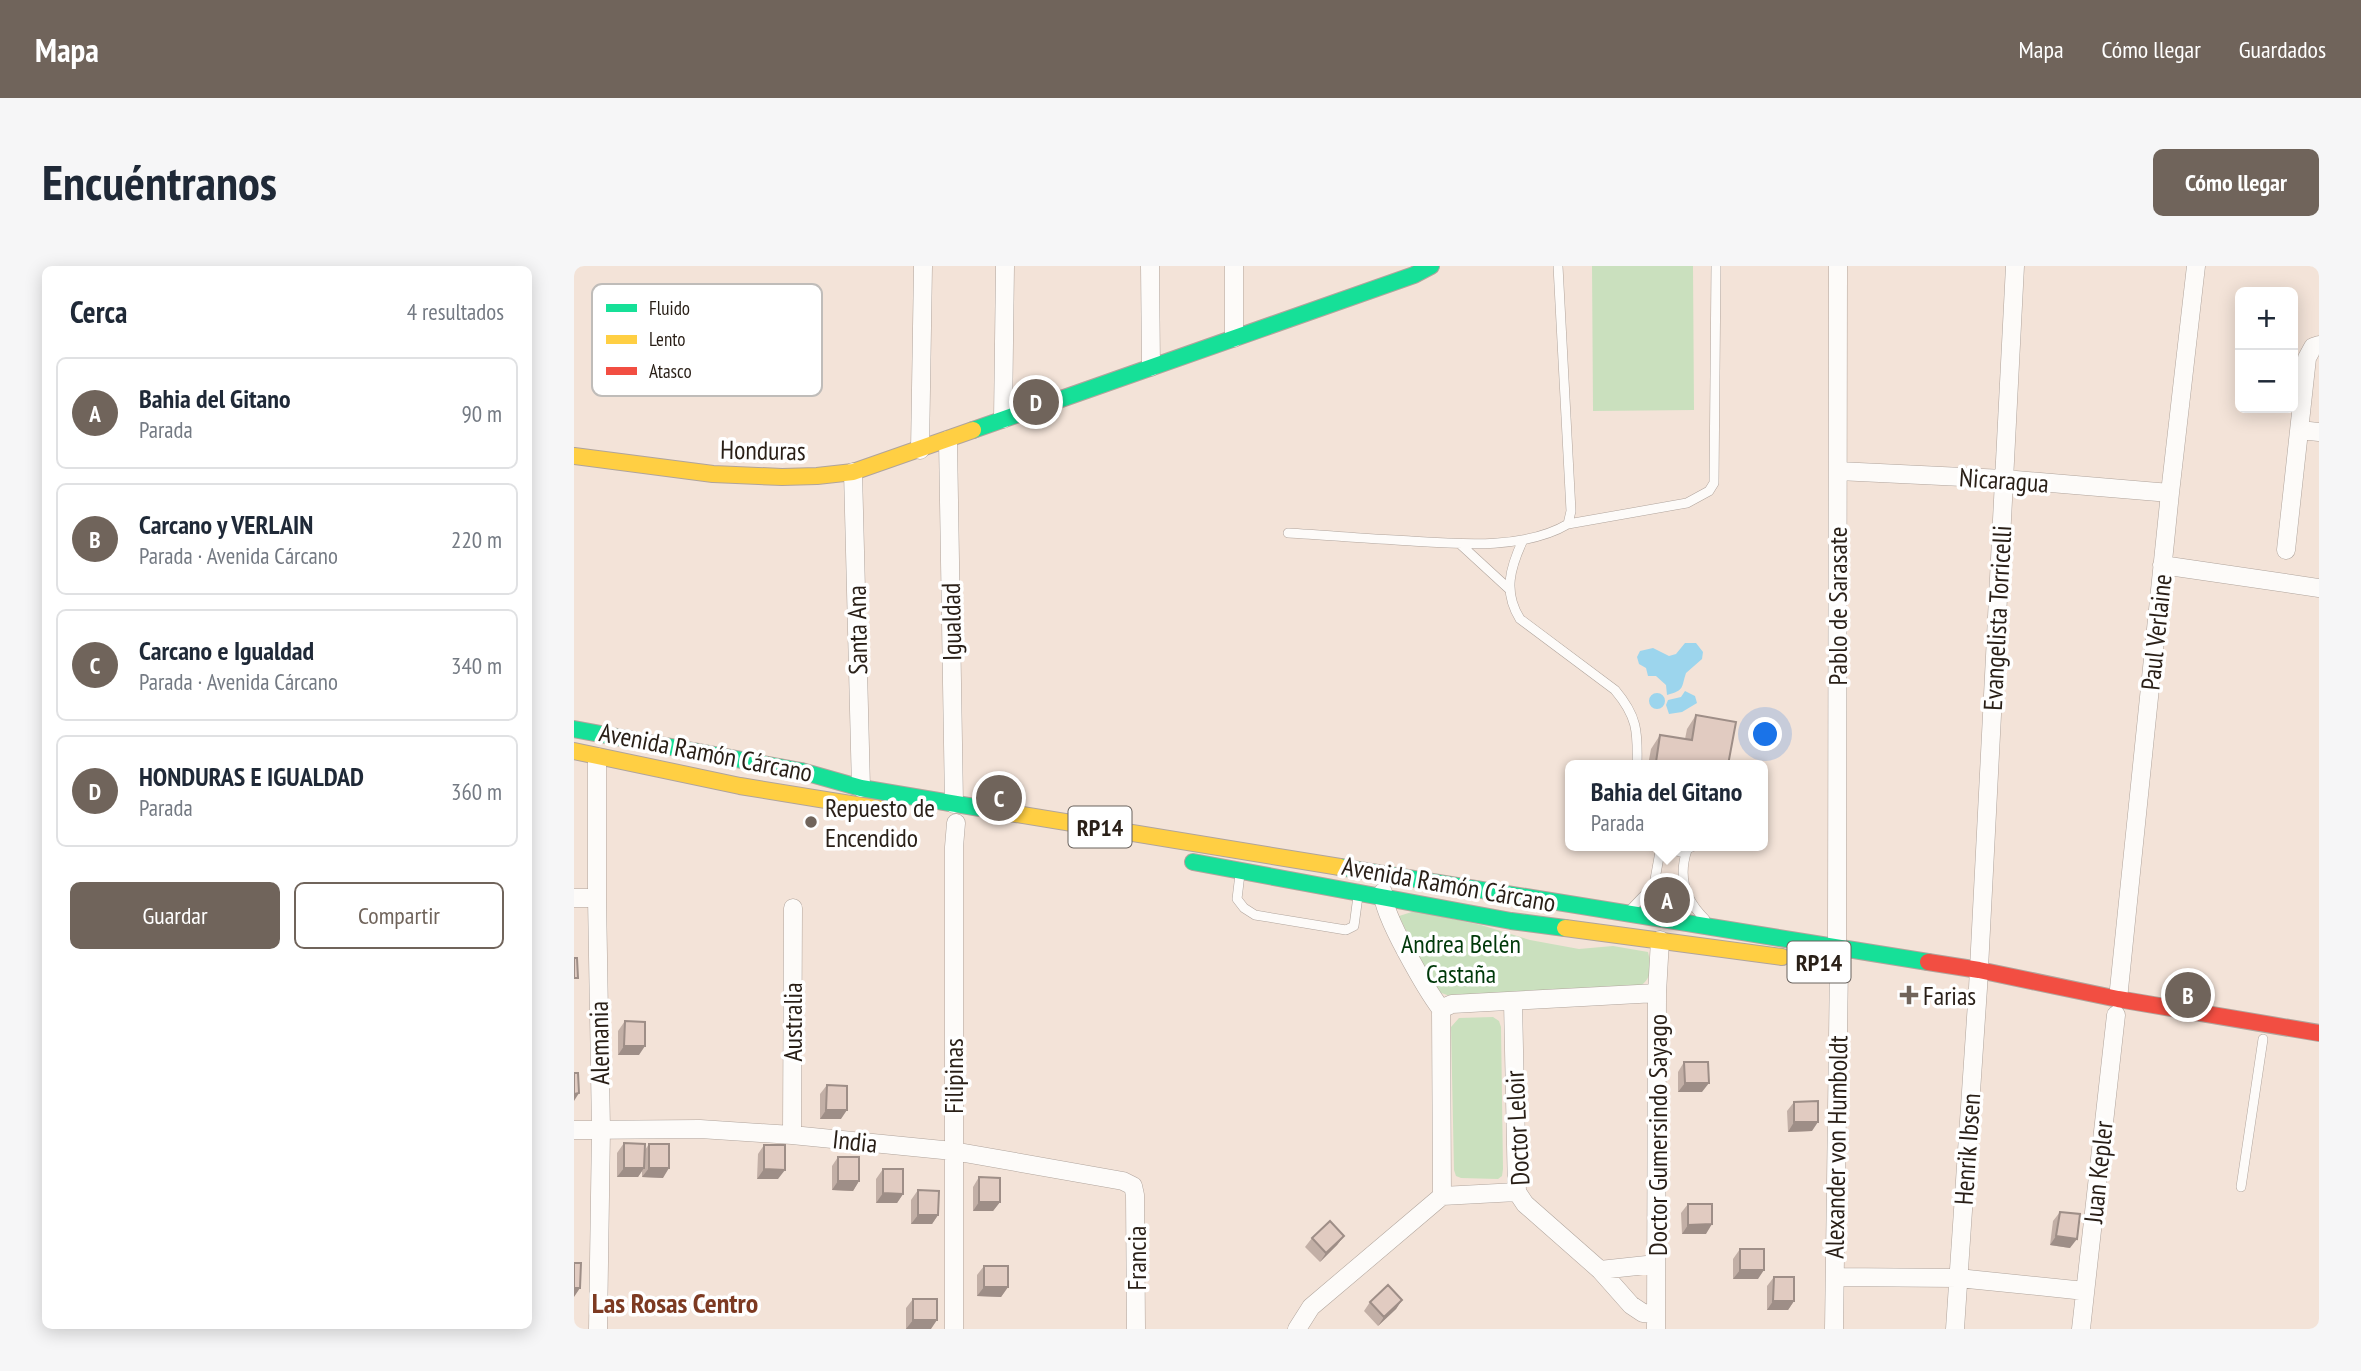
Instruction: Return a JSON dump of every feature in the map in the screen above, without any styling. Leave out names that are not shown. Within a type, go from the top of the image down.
[{"type":"main road","name":"Honduras","points":[[574,456],[739,477],[779,478],[853,472],[1414,275],[1431,266]]},
{"type":"main road","name":"Avenida Ramón Cárcano","points":[[574,729],[801,771],[861,788]]},
{"type":"main road","name":"Avenida Ramón Cárcano","points":[[574,751],[740,786],[903,813]]},
{"type":"main road","name":"RP14","points":[[861,788],[954,804]]},
{"type":"main road","name":"Avenida Ramón Cárcano","points":[[954,804],[1714,927],[1838,960],[1979,970],[2117,1011]]},
{"type":"main road","name":"Avenida Ramón Cárcano","points":[[1175,858],[1511,921],[1798,959]]},
{"type":"main road","points":[[1382,898],[1387,889],[1395,886],[1499,904],[1531,899]]},
{"type":"main road","name":"RP14","points":[[2117,1011],[2319,1033]]},
{"type":"main road","points":[[2169,1024],[2319,1049]]},
{"type":"street","points":[[920,450],[923,266]]},
{"type":"street","points":[[1003,419],[1005,266]]},
{"type":"street","points":[[1150,266],[1151,366]]},
{"type":"street","points":[[1234,266],[1234,338]]},
{"type":"street","name":"Pablo de Sarasate","points":[[1838,266],[1838,960]]},
{"type":"street","name":"Evangelista Torricelli","points":[[1979,970],[2015,266]]},
{"type":"street","name":"Paul Verlaine","points":[[2117,1011],[2162,565],[2196,266]]},
{"type":"street","points":[[2286,550],[2307,358],[2312,346],[2319,345]]},
{"type":"street","points":[[2300,429],[2319,432]]},
{"type":"street","name":"Igualdad","points":[[947,440],[954,804]]},
{"type":"street","name":"Nicaragua","points":[[1838,471],[2004,479],[2170,493]]},
{"type":"street","name":"Santa Ana","points":[[853,472],[861,788]]},
{"type":"street","points":[[2162,565],[2319,589]]},
{"type":"street","name":"Alemania","points":[[597,757],[601,1130],[598,1329]]},
{"type":"street","name":"Filipinas","points":[[954,1329],[956,823]]},
{"type":"street","points":[[1387,874],[1382,898],[1424,983],[1441,1009],[1442,1196]]},
{"type":"street","points":[[574,898],[597,898]]},
{"type":"street","name":"Australia","points":[[792,1135],[793,908]]},
{"type":"street","name":"Doctor Gumersindo Sayago","points":[[1656,1321],[1657,993],[1660,940]]},
{"type":"street","name":"Alexander von Humboldt","points":[[1834,1329],[1838,960]]},
{"type":"street","name":"Henrik Ibsen","points":[[1955,1329],[1979,970]]},
{"type":"street","points":[[1441,1009],[1452,1004],[1657,993]]},
{"type":"street","name":"Doctor Leloir","points":[[1513,1002],[1517,1192],[1525,1204],[1600,1270],[1631,1305],[1656,1321]]},
{"type":"street","name":"Juan Kepler","points":[[2081,1329],[2117,1011]]},
{"type":"street","name":"India","points":[[574,1130],[700,1129],[953,1151],[1123,1181],[1133,1186]]},
{"type":"street","name":"Francia","points":[[1133,1186],[1136,1329]]},
{"type":"street","points":[[1299,1328],[1311,1307],[1442,1196],[1517,1192]]},
{"type":"street","points":[[1600,1270],[1656,1264]]},
{"type":"street","points":[[1835,1277],[1958,1278],[2085,1291]]},
{"type":"lane","points":[[1558,266],[1571,511],[1569,524]]},
{"type":"lane","points":[[1288,533],[1460,544],[1523,540],[1569,524],[1687,503],[1709,491],[1714,482],[1716,266]]},
{"type":"lane","points":[[1523,540],[1514,561],[1509,589],[1512,606],[1520,619],[1615,690],[1627,704],[1638,737],[1637,760]]},
{"type":"lane","points":[[1460,544],[1509,589]]},
{"type":"lane","points":[[1625,914],[1654,885],[1661,851]]},
{"type":"lane","points":[[1689,851],[1682,864],[1684,888],[1701,915],[1714,927]]},
{"type":"lane","points":[[1241,870],[1237,899],[1255,915],[1346,930],[1354,926],[1356,920],[1358,894]]},
{"type":"lane","points":[[1654,885],[1684,888]]},
{"type":"lane","points":[[2241,1187],[2263,1039]]},
{"type":"green space","points":[[1592,266],[1693,266],[1694,410],[1593,411]]},
{"type":"green space","name":"Andrea Belén Castaña","points":[[1415,911],[1481,925],[1530,940],[1579,949],[1613,946],[1648,952],[1650,973],[1645,982],[1636,988],[1447,995],[1436,991],[1399,916]]},
{"type":"green space","points":[[1493,1017],[1499,1021],[1501,1027],[1502,1176],[1498,1179],[1461,1178],[1456,1176],[1454,1170],[1451,1027],[1459,1018]]},
{"type":"water","points":[[1685,643],[1696,643],[1703,652],[1702,659],[1686,673],[1680,690],[1667,695],[1666,685],[1656,676],[1648,676],[1646,668],[1639,664],[1637,657],[1640,651],[1653,648],[1669,656],[1676,654]]},
{"type":"water","points":[[1685,691],[1695,696],[1697,703],[1682,712],[1669,714],[1666,705],[1668,700],[1681,697]]},
{"type":"water","points":[[1657,693],[1665,701],[1657,709],[1649,701]]},
{"type":"building","points":[[1696,715],[1736,722],[1729,760],[1656,760],[1660,735],[1692,740]]},
{"type":"building","points":[[574,958],[577,958],[578,978],[574,978]]},
{"type":"building","points":[[625,1021],[645,1022],[645,1046],[624,1046]]},
{"type":"building","points":[[1684,1062],[1708,1062],[1709,1083],[1685,1083]]},
{"type":"building","points":[[574,1073],[578,1073],[579,1093],[574,1094]]},
{"type":"building","points":[[827,1085],[847,1086],[847,1110],[826,1110]]},
{"type":"building","points":[[1818,1101],[1818,1122],[1794,1122],[1794,1102]]},
{"type":"building","points":[[624,1143],[645,1144],[644,1168],[624,1168]]},
{"type":"building","points":[[649,1144],[669,1144],[669,1168],[649,1168]]},
{"type":"building","points":[[764,1145],[785,1145],[785,1170],[764,1169]]},
{"type":"building","points":[[838,1157],[859,1157],[859,1181],[838,1181]]},
{"type":"building","points":[[883,1169],[903,1169],[903,1194],[883,1193]]},
{"type":"building","points":[[979,1177],[1000,1178],[1000,1202],[979,1202]]},
{"type":"building","points":[[918,1190],[939,1191],[938,1215],[918,1215]]},
{"type":"building","points":[[1688,1204],[1712,1204],[1712,1224],[1688,1225]]},
{"type":"building","points":[[2060,1212],[2080,1214],[2077,1239],[2056,1236]]},
{"type":"building","points":[[1330,1221],[1344,1236],[1326,1253],[1312,1238]]},
{"type":"building","points":[[1740,1249],[1764,1249],[1764,1270],[1740,1270]]},
{"type":"building","points":[[574,1263],[581,1263],[580,1288],[574,1288]]},
{"type":"building","points":[[984,1266],[1008,1266],[1008,1287],[984,1287]]},
{"type":"building","points":[[1774,1277],[1794,1277],[1794,1301],[1773,1301]]},
{"type":"building","points":[[1388,1285],[1402,1300],[1384,1317],[1370,1302]]},
{"type":"building","points":[[913,1299],[937,1299],[937,1320],[913,1320]]},
{"type":"traffic: fast","points":[[973,430],[1414,275],[1431,266]]},
{"type":"traffic: fast","points":[[574,729],[801,771],[861,788],[1004,812]]},
{"type":"traffic: fast","points":[[1193,862],[1511,921],[1565,928]]},
{"type":"traffic: fast","points":[[1340,867],[1928,962]]},
{"type":"traffic: slow","points":[[574,456],[713,474],[817,476],[853,472],[973,430]]},
{"type":"traffic: slow","points":[[574,751],[740,786],[881,809]]},
{"type":"traffic: slow","points":[[1004,812],[1340,867]]},
{"type":"traffic: slow","points":[[1565,928],[1782,957]]},
{"type":"traffic: jam","points":[[1928,962],[2118,999],[2319,1033]]},
{"type":"place","name":"HONDURAS E IGUALDAD","points":[[1036,402]]},
{"type":"place","name":"Carcano e Igualdad","points":[[999,798]]},
{"type":"place","name":"Repuesto de Encendido","points":[[811,822]]},
{"type":"place","name":"Bahia del Gitano","points":[[1667,900]]},
{"type":"place","name":"Farias","points":[[1909,995]]},
{"type":"place","name":"Carcano y VERLAIN","points":[[2188,995]]},
{"type":"district","name":"Las Rosas Centro","points":[[675,1302]]}]
